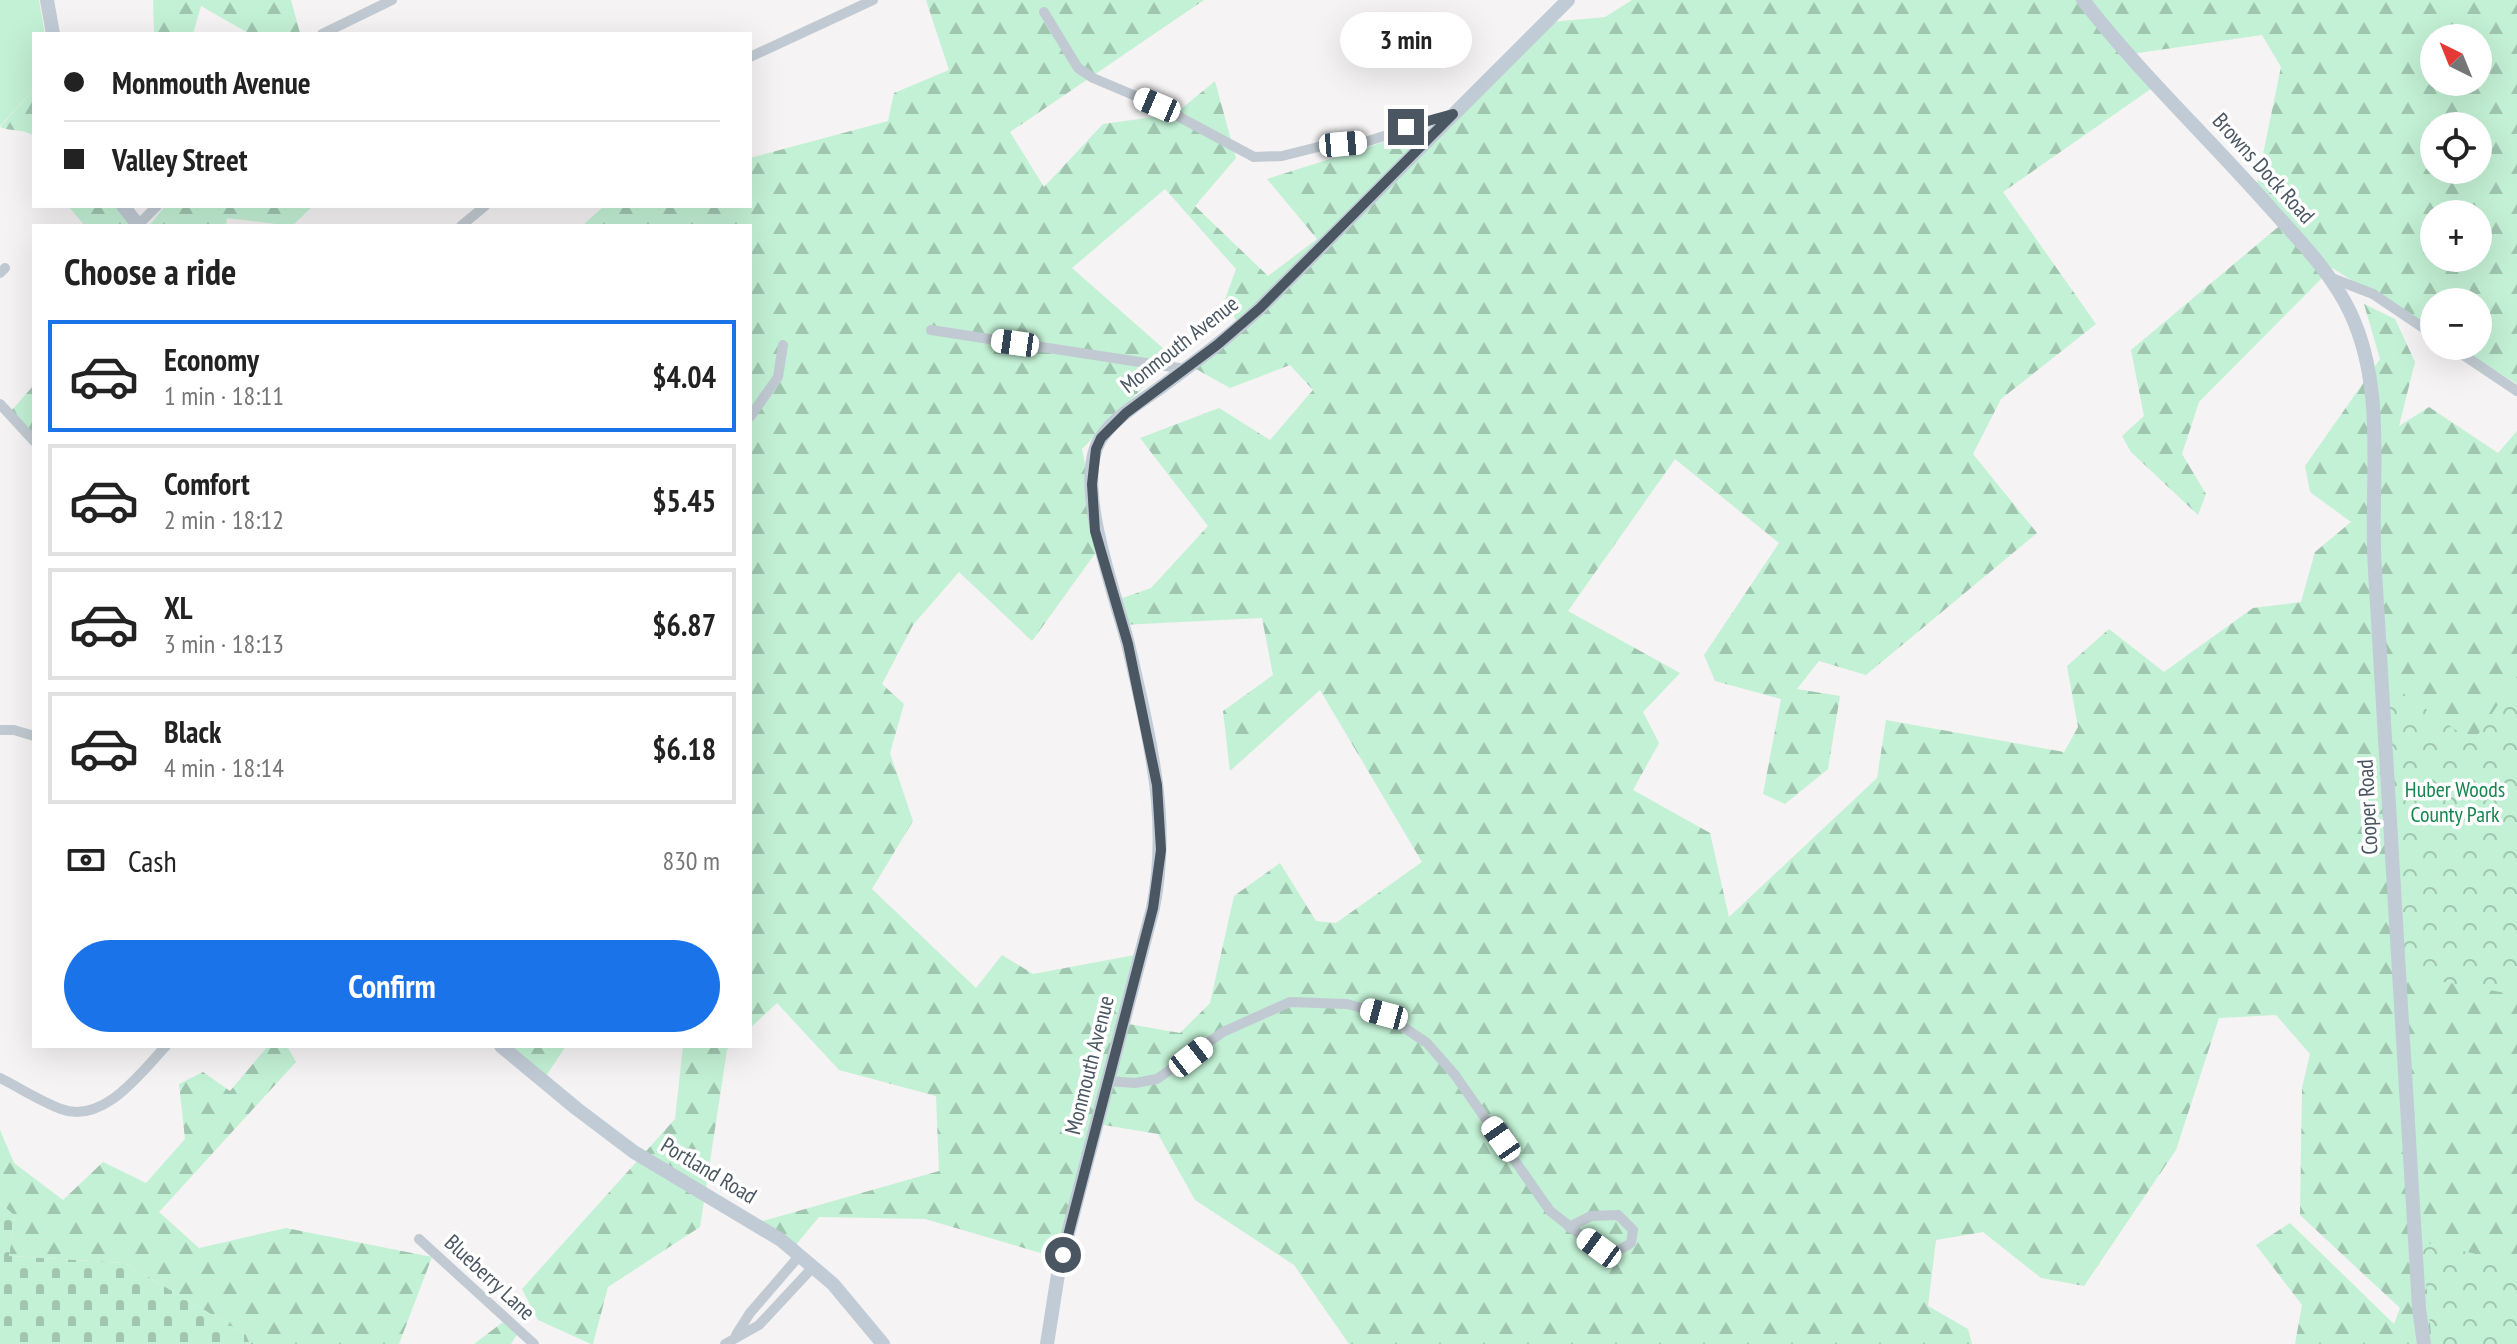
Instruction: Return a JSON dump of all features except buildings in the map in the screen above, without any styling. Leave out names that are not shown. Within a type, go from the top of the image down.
[{"type":"street","points":[[47,0],[53,32]]},
{"type":"street","points":[[326,32],[392,0]]},
{"type":"street","points":[[752,56],[873,0]]},
{"type":"street","name":"Monmouth Avenue","points":[[1047,1344],[1059,1268],[1153,908],[1161,850],[1152,753],[1128,644],[1095,531],[1092,461],[1101,438],[1112,425],[1260,308],[1568,0]]},
{"type":"street","name":"Browns Dock Road","points":[[2083,0],[2257,192],[2329,277],[2373,294],[2420,326]]},
{"type":"street","points":[[1044,12],[1078,68],[1093,78],[1157,105],[1254,157],[1282,156],[1322,146],[1365,142],[1453,114]]},
{"type":"street","points":[[140,224],[155,208]]},
{"type":"street","points":[[463,224],[483,208]]},
{"type":"street","name":"Cooper Road","points":[[2329,277],[2341,294],[2359,333],[2373,388],[2373,546],[2419,1308],[2424,1344]]},
{"type":"street","points":[[931,330],[1185,369]]},
{"type":"street","points":[[752,414],[778,377],[783,345]]},
{"type":"street","points":[[2471,360],[2517,391]]},
{"type":"street","points":[[0,404],[32,439]]},
{"type":"street","points":[[0,730],[32,735]]},
{"type":"street","points":[[1107,1081],[1135,1083],[1157,1079],[1223,1032],[1290,1002],[1347,1004],[1384,1014],[1427,1043],[1446,1064],[1550,1211],[1569,1227],[1599,1248],[1616,1252],[1631,1243],[1633,1230],[1618,1215],[1591,1216],[1569,1227]]},
{"type":"street","points":[[0,1078],[66,1110],[94,1109],[120,1092],[164,1048]]},
{"type":"street","name":"Portland Road","points":[[503,1048],[634,1152],[766,1230],[800,1255],[849,1301],[883,1344]]},
{"type":"street","name":"Blueberry Lane","points":[[419,1239],[534,1344]]},
{"type":"street","points":[[735,1337],[750,1313],[800,1255]]},
{"type":"street","points":[[725,1344],[768,1317],[814,1266]]},
{"type":"green space","points":[[0,0],[39,0],[45,32],[32,32],[32,91],[0,126]]},
{"type":"green space","points":[[153,0],[291,0],[300,32],[246,32],[201,6],[194,32],[154,32]]},
{"type":"green space","points":[[926,0],[1204,0],[1010,132],[1044,187],[1103,124],[1175,114],[1215,81],[1236,158],[1195,206],[1268,276],[1317,239],[1267,179],[1444,123],[1541,23],[1605,17],[1632,0],[2517,0],[2517,384],[2478,360],[2492,360],[2492,288],[2420,288],[2420,323],[2332,268],[2199,402],[2182,454],[2206,494],[2198,515],[2131,452],[2122,436],[2144,416],[2131,350],[2283,223],[2256,188],[2281,67],[2262,35],[2131,54],[2155,86],[2003,192],[2096,324],[2001,399],[1973,454],[2037,533],[1866,675],[1819,661],[1797,689],[1840,696],[1828,769],[1785,804],[1763,794],[1781,699],[1715,681],[1704,655],[1779,543],[1675,459],[1568,611],[1680,673],[1643,712],[1659,743],[1633,790],[1710,833],[1729,917],[1877,778],[1886,720],[2064,752],[2078,727],[2067,666],[2109,629],[2164,672],[2253,608],[2301,602],[2315,552],[2351,522],[2310,492],[2305,466],[2380,359],[2364,304],[2395,319],[2415,362],[2399,426],[2429,407],[2498,453],[2517,431],[2517,1344],[2295,1344],[2302,1305],[2256,1245],[2290,1223],[2394,1324],[2400,1308],[2300,1215],[2302,1088],[2310,1054],[2276,1015],[2219,1018],[2176,1150],[2084,1286],[2041,1278],[1983,1232],[1936,1240],[1928,1306],[1968,1329],[1972,1344],[1349,1344],[1294,1265],[1195,1200],[1158,1134],[1098,1124],[1061,1259],[925,1219],[819,1217],[794,1247],[756,1223],[939,1171],[936,1096],[839,1070],[777,1003],[752,1026],[752,224],[584,224],[602,208],[752,208],[752,157],[888,121],[894,93],[949,70]],"holes":[[[1165,189],[1236,269],[1224,302],[1238,323],[1189,365],[1230,388],[1290,365],[1313,390],[1270,440],[1219,408],[1140,438],[1208,526],[1151,588],[1114,601],[1121,625],[1262,618],[1273,675],[1223,711],[1230,771],[1320,690],[1422,862],[1336,923],[1316,921],[1280,863],[1234,896],[1210,1003],[1180,1033],[1123,1023],[1140,954],[1033,974],[1002,955],[976,988],[872,889],[913,821],[890,753],[904,704],[882,684],[913,625],[959,572],[1032,641],[1102,544],[1082,449],[1173,357],[1072,268]]]},
{"type":"green space","points":[[32,91],[32,135],[0,127]]},
{"type":"green space","points":[[70,208],[124,208],[136,224],[83,224]]},
{"type":"green space","points":[[163,208],[311,208],[294,224],[227,218],[226,224],[151,224]]},
{"type":"green space","points":[[32,387],[32,435],[11,411]]},
{"type":"green space","name":"Huber Woods County Park","points":[[2517,676],[2517,995],[2405,975],[2387,682],[2473,742]]},
{"type":"green space","points":[[266,1048],[288,1048],[296,1062],[159,1212],[199,1248],[286,1228],[432,1257],[399,1344],[250,1344],[246,1335],[125,1263],[9,1256],[15,1216],[0,1203],[0,1130],[14,1163],[63,1200],[103,1162],[146,1183],[185,1139],[179,1084],[203,1072],[230,1091]]},
{"type":"green space","points":[[505,1048],[565,1048],[544,1079]]},
{"type":"green space","points":[[683,1048],[729,1048],[700,1227],[608,1287],[593,1344],[538,1320],[522,1289],[675,1119]]},
{"type":"green space","points":[[0,1203],[15,1216],[9,1256],[125,1263],[246,1335],[250,1344],[0,1344]]},
{"type":"green space","points":[[2422,1242],[2517,1263],[2517,1344],[2432,1344]]},
{"type":"green space","points":[[507,1319],[518,1333],[511,1344],[474,1344]]},
{"type":"route","points":[[1063,1255],[1153,908],[1161,850],[1152,753],[1128,644],[1095,531],[1092,461],[1101,438],[1112,425],[1237,329],[1453,114],[1406,127]]}]
